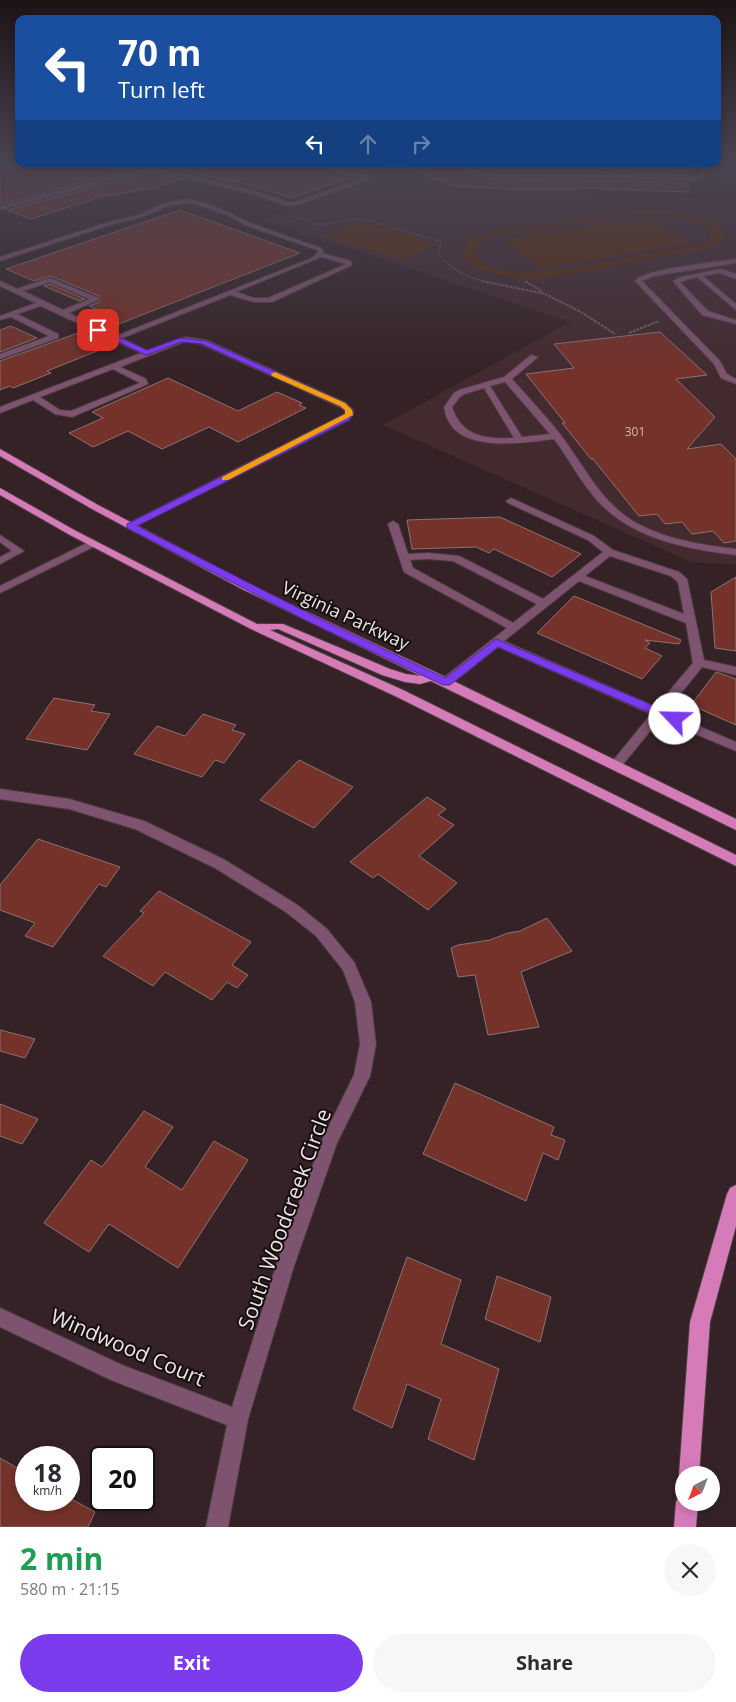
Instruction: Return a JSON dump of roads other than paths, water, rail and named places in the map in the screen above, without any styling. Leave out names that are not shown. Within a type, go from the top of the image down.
[{"type":"main road","name":"Virginia Parkway","points":[[0,452],[130,526],[318,622],[446,682],[736,825]]},
{"type":"main road","points":[[0,462],[38,482],[59,486]]},
{"type":"main road","points":[[0,491],[94,543],[255,627],[399,693],[736,861]]},
{"type":"main road","points":[[255,627],[279,626],[386,672],[405,678],[420,680],[433,676]]},
{"type":"main road","points":[[690,1466],[700,1322],[736,1194]]},
{"type":"main road","points":[[685,1527],[686,1511]]},
{"type":"street","points":[[0,259],[79,233]]},
{"type":"street","points":[[273,233],[319,249],[322,253],[321,255]]},
{"type":"street","points":[[116,338],[321,255],[349,262],[349,265],[269,300],[250,299],[231,292]]},
{"type":"street","points":[[736,261],[653,274],[640,278],[638,281],[717,363],[724,376],[736,382]]},
{"type":"street","points":[[736,276],[720,271],[678,279],[676,281],[706,313],[736,327]]},
{"type":"street","points":[[698,275],[736,308]]},
{"type":"street","points":[[17,291],[50,280],[96,299],[63,313]]},
{"type":"street","points":[[0,283],[146,353]]},
{"type":"street","points":[[0,318],[42,303]]},
{"type":"street","points":[[0,357],[55,336],[10,314]]},
{"type":"street","points":[[2,408],[180,340],[203,342],[343,405],[350,412],[346,418],[130,526]]},
{"type":"street","points":[[534,357],[507,379],[462,392],[450,402],[448,411],[454,422],[462,430],[476,437],[501,442],[557,436]]},
{"type":"street","points":[[34,397],[58,412],[72,414],[144,384],[143,381],[113,366]]},
{"type":"street","points":[[507,379],[557,436],[600,499],[627,520],[667,539],[703,548],[736,552]]},
{"type":"street","points":[[485,384],[520,441]]},
{"type":"street","points":[[511,501],[591,538],[609,552],[650,564],[679,577],[683,581],[699,663]]},
{"type":"street","points":[[393,524],[408,570],[515,628]]},
{"type":"street","points":[[0,538],[19,551],[0,560]]},
{"type":"street","points":[[0,589],[94,543]]},
{"type":"street","points":[[446,682],[609,552]]},
{"type":"street","points":[[404,557],[455,558],[544,604]]},
{"type":"street","points":[[578,577],[691,622]]},
{"type":"street","points":[[496,642],[736,747]]},
{"type":"street","points":[[699,663],[736,671]]},
{"type":"street","points":[[616,765],[699,663]]},
{"type":"street","name":"South Woodcreek Circle","points":[[0,794],[69,804],[139,825],[220,864],[291,908],[321,932],[349,967],[363,1002],[368,1044],[362,1076],[330,1140],[285,1266],[238,1419],[217,1527]]},
{"type":"street","name":"Windwood Court","points":[[0,1316],[118,1373],[238,1419]]}]
